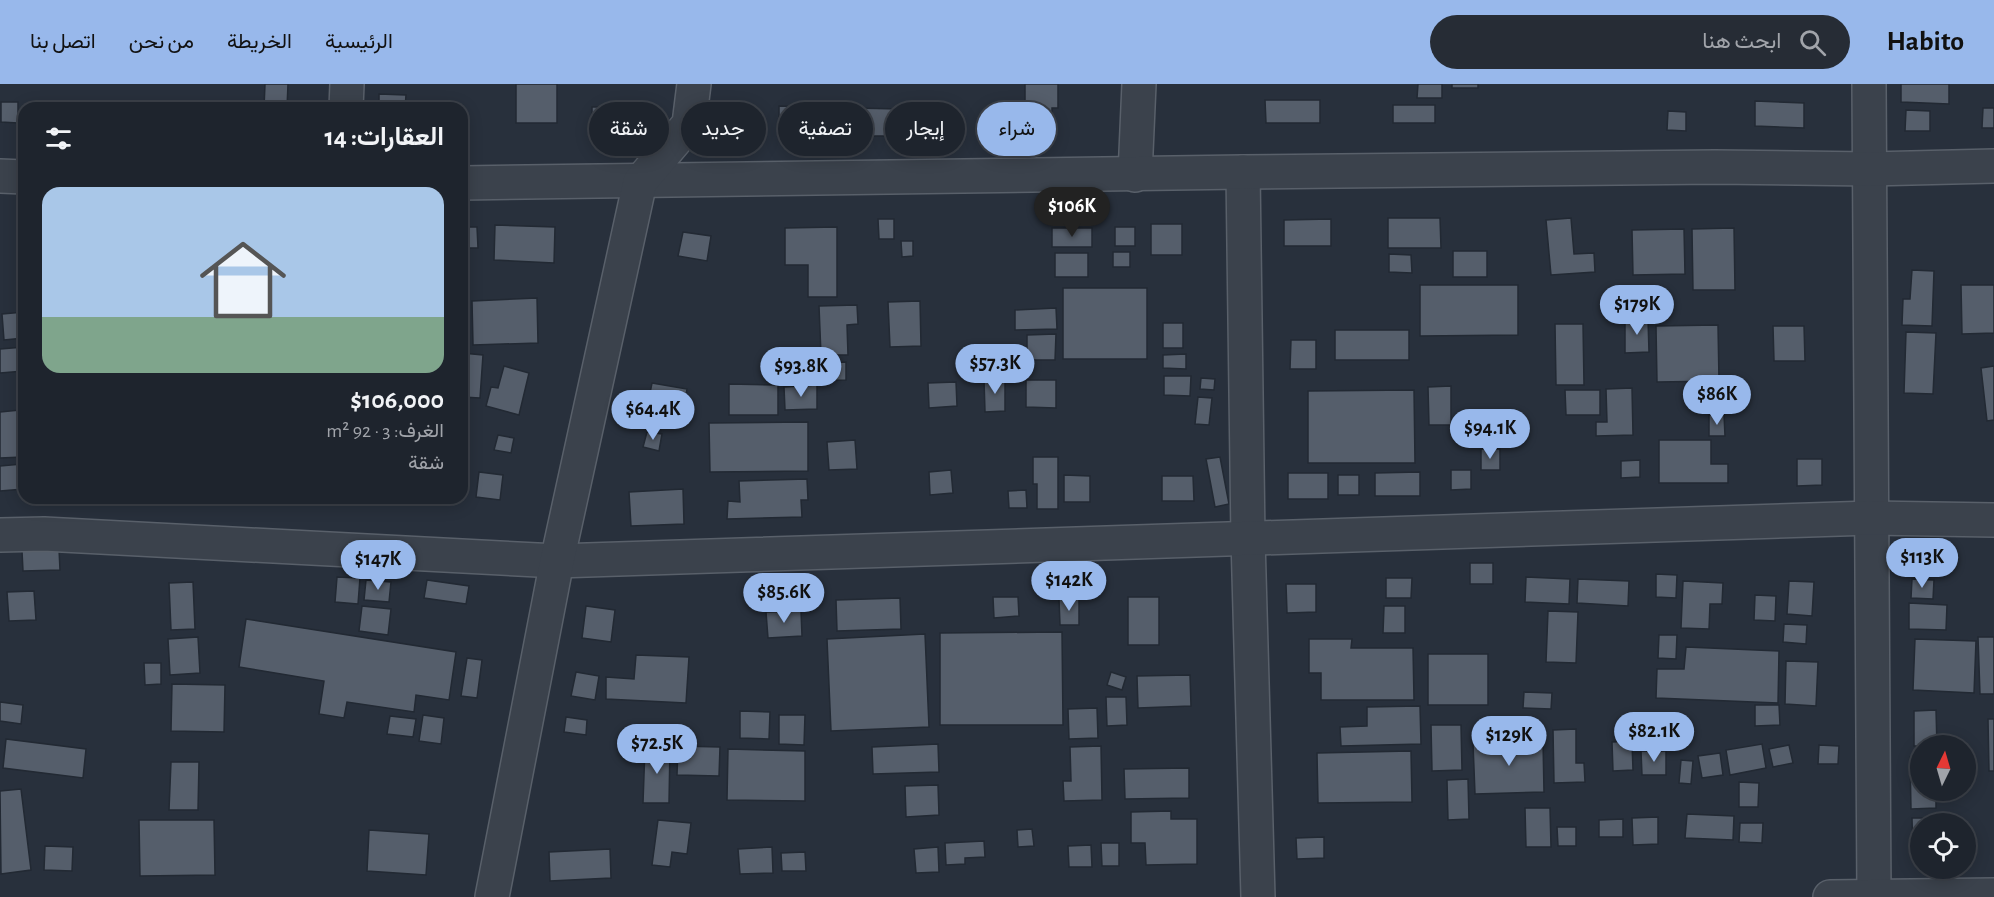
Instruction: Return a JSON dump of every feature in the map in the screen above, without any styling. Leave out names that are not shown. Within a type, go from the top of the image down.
[{"type":"street","points":[[346,102],[347,84]]},
{"type":"street","points":[[492,897],[557,561],[640,182],[689,124],[694,84]]},
{"type":"street","points":[[1135,175],[1138,84]]},
{"type":"street","points":[[1869,84],[1874,897]]},
{"type":"street","points":[[468,183],[1715,167],[1870,169],[1994,165]]},
{"type":"street","points":[[1243,172],[1248,539],[1258,897]]},
{"type":"street","points":[[0,176],[18,177]]},
{"type":"street","points":[[0,535],[44,534],[557,561],[1871,518],[1994,520]]},
{"type":"street","points":[[1830,897],[1994,895]]},
{"type":"building","points":[[265,84],[288,84],[287,102],[264,102]]},
{"type":"building","points":[[516,84],[557,84],[557,123],[516,123]]},
{"type":"building","points":[[1025,84],[1058,84],[1058,108],[1056,108],[1056,102],[1025,102]]},
{"type":"building","points":[[1418,84],[1442,84],[1442,98],[1417,98]]},
{"type":"building","points":[[1452,84],[1478,84],[1478,88],[1452,88]]},
{"type":"building","points":[[1901,84],[1949,84],[1949,104],[1901,102]]},
{"type":"building","points":[[379,94],[406,95],[405,102],[379,102]]},
{"type":"building","points":[[1265,100],[1320,100],[1320,123],[1266,123]]},
{"type":"building","points":[[1755,101],[1804,103],[1804,128],[1755,126]]},
{"type":"building","points":[[1,102],[18,102],[18,123],[1,122]]},
{"type":"building","points":[[1393,105],[1435,105],[1435,123],[1393,123]]},
{"type":"building","points":[[873,108],[885,109],[885,136],[873,136]]},
{"type":"building","points":[[1983,108],[1994,108],[1994,128],[1982,128]]},
{"type":"building","points":[[1906,110],[1930,111],[1930,131],[1905,131]]},
{"type":"building","points":[[1668,111],[1686,112],[1686,131],[1667,130]]},
{"type":"building","points":[[1388,218],[1440,218],[1441,248],[1388,248]]},
{"type":"building","points":[[1571,218],[1574,254],[1594,253],[1595,272],[1551,275],[1546,220]]},
{"type":"building","points":[[878,219],[894,219],[894,239],[879,239]]},
{"type":"building","points":[[1331,219],[1331,246],[1284,246],[1284,220]]},
{"type":"building","points":[[1151,224],[1182,224],[1182,255],[1151,255]]},
{"type":"building","points":[[495,225],[555,227],[554,263],[494,260]]},
{"type":"building","points":[[468,227],[477,227],[478,248],[468,248]]},
{"type":"building","points":[[837,227],[837,297],[808,297],[808,265],[785,265],[785,228]]},
{"type":"building","points":[[1115,227],[1135,227],[1135,246],[1115,246]]},
{"type":"building","points":[[1052,228],[1092,228],[1092,247],[1052,247]]},
{"type":"building","points":[[1734,228],[1735,290],[1693,290],[1692,229]]},
{"type":"building","points":[[1684,229],[1685,274],[1633,275],[1632,230]]},
{"type":"building","points":[[683,232],[711,236],[707,261],[678,256]]},
{"type":"building","points":[[901,241],[913,241],[913,256],[902,257]]},
{"type":"building","points":[[1453,251],[1487,251],[1487,277],[1453,277]]},
{"type":"building","points":[[1113,252],[1130,252],[1130,267],[1113,267]]},
{"type":"building","points":[[1055,253],[1088,253],[1088,277],[1055,277]]},
{"type":"building","points":[[1389,254],[1411,255],[1412,273],[1389,272]]},
{"type":"building","points":[[1912,270],[1934,271],[1932,326],[1902,325],[1903,299],[1910,299]]},
{"type":"building","points":[[1420,285],[1518,285],[1518,335],[1420,336]]},
{"type":"building","points":[[1961,285],[1994,285],[1994,333],[1962,334]]},
{"type":"building","points":[[1063,288],[1147,288],[1147,359],[1063,359]]},
{"type":"building","points":[[537,298],[538,343],[473,345],[472,301]]},
{"type":"building","points":[[920,301],[921,346],[890,347],[888,302]]},
{"type":"building","points":[[857,305],[858,324],[847,325],[848,355],[821,355],[819,306]]},
{"type":"building","points":[[1056,308],[1057,329],[1015,330],[1015,310]]},
{"type":"building","points":[[18,313],[18,339],[4,340],[2,314]]},
{"type":"building","points":[[1625,319],[1648,319],[1649,352],[1625,353]]},
{"type":"building","points":[[1163,323],[1183,323],[1183,348],[1163,348]]},
{"type":"building","points":[[1555,324],[1583,324],[1584,385],[1556,385]]},
{"type":"building","points":[[1718,325],[1719,381],[1657,382],[1656,326]]},
{"type":"building","points":[[1773,326],[1804,326],[1805,361],[1774,361]]},
{"type":"building","points":[[1335,330],[1409,330],[1409,360],[1335,360]]},
{"type":"building","points":[[1906,332],[1936,333],[1933,394],[1904,393]]},
{"type":"building","points":[[1056,334],[1055,360],[1027,360],[1027,335]]},
{"type":"building","points":[[1291,340],[1316,340],[1316,369],[1290,369]]},
{"type":"building","points":[[18,348],[18,372],[0,373],[0,349]]},
{"type":"building","points":[[468,354],[483,355],[480,398],[468,397]]},
{"type":"building","points":[[1186,354],[1186,369],[1163,368],[1163,355]]},
{"type":"building","points":[[808,356],[809,380],[789,381],[787,357]]},
{"type":"building","points":[[846,362],[846,380],[815,381],[814,363]]},
{"type":"building","points":[[504,366],[529,373],[519,415],[486,406],[491,387],[498,388]]},
{"type":"building","points":[[1994,366],[1994,420],[1987,421],[1981,368]]},
{"type":"building","points":[[1164,376],[1191,376],[1190,396],[1164,395]]},
{"type":"building","points":[[1201,378],[1215,379],[1214,390],[1200,389]]},
{"type":"building","points":[[984,379],[1005,379],[1005,411],[985,412]]},
{"type":"building","points":[[1026,380],[1056,380],[1056,408],[1026,407]]},
{"type":"building","points":[[956,382],[957,406],[929,408],[928,383]]},
{"type":"building","points":[[652,383],[687,389],[682,419],[646,413]]},
{"type":"building","points":[[729,384],[778,385],[778,415],[729,415]]},
{"type":"building","points":[[817,385],[817,409],[785,410],[784,387]]},
{"type":"building","points":[[1451,386],[1451,425],[1429,425],[1428,387]]},
{"type":"building","points":[[1632,388],[1633,435],[1596,436],[1596,422],[1607,422],[1606,389]]},
{"type":"building","points":[[1414,390],[1415,463],[1308,463],[1308,391]]},
{"type":"building","points":[[1565,390],[1600,390],[1600,415],[1566,415]]},
{"type":"building","points":[[1198,397],[1212,398],[1209,425],[1195,424]]},
{"type":"building","points":[[18,410],[18,457],[0,458],[0,412]]},
{"type":"building","points":[[1709,415],[1724,415],[1725,436],[1709,436]]},
{"type":"building","points":[[808,422],[808,471],[710,472],[709,423]]},
{"type":"building","points":[[647,432],[662,434],[659,451],[643,447]]},
{"type":"building","points":[[498,435],[514,438],[511,453],[494,450]]},
{"type":"building","points":[[855,440],[857,469],[829,470],[827,442]]},
{"type":"building","points":[[1659,440],[1711,440],[1711,464],[1728,464],[1728,483],[1659,483]]},
{"type":"building","points":[[1481,449],[1500,449],[1500,470],[1481,470]]},
{"type":"building","points":[[1033,457],[1058,457],[1058,509],[1037,509],[1037,484],[1033,484]]},
{"type":"building","points":[[1220,457],[1229,504],[1215,507],[1206,459]]},
{"type":"building","points":[[1797,459],[1822,459],[1822,485],[1797,486]]},
{"type":"building","points":[[1640,460],[1640,477],[1621,478],[1621,461]]},
{"type":"building","points":[[18,464],[18,490],[0,491],[0,466]]},
{"type":"building","points":[[951,470],[953,493],[930,495],[929,472]]},
{"type":"building","points":[[1451,470],[1471,470],[1471,489],[1451,490]]},
{"type":"building","points":[[479,472],[503,475],[500,500],[476,497]]},
{"type":"building","points":[[1420,472],[1420,496],[1375,496],[1375,473]]},
{"type":"building","points":[[1288,473],[1328,473],[1328,499],[1288,499]]},
{"type":"building","points":[[1064,475],[1090,476],[1090,502],[1064,502]]},
{"type":"building","points":[[1338,475],[1359,475],[1359,495],[1338,495]]},
{"type":"building","points":[[1162,476],[1193,476],[1194,501],[1162,501]]},
{"type":"building","points":[[807,479],[808,500],[801,500],[802,517],[727,519],[728,501],[740,502],[739,481]]},
{"type":"building","points":[[683,489],[684,524],[631,526],[629,492]]},
{"type":"building","points":[[1026,490],[1027,508],[1009,508],[1008,491]]},
{"type":"building","points":[[59,549],[60,570],[23,571],[22,551]]},
{"type":"building","points":[[1470,563],[1493,563],[1493,584],[1470,584]]},
{"type":"building","points":[[1656,574],[1677,575],[1676,598],[1656,597]]},
{"type":"building","points":[[337,577],[360,578],[358,604],[335,602]]},
{"type":"building","points":[[1526,577],[1570,579],[1569,604],[1525,602]]},
{"type":"building","points":[[1386,578],[1412,578],[1411,598],[1386,598]]},
{"type":"building","points":[[1578,579],[1629,581],[1628,606],[1577,603]]},
{"type":"building","points":[[1912,579],[1934,580],[1933,599],[1911,598]]},
{"type":"building","points":[[366,580],[391,582],[389,602],[364,600]]},
{"type":"building","points":[[427,580],[469,586],[466,604],[424,598]]},
{"type":"building","points":[[1683,581],[1723,583],[1722,604],[1710,604],[1709,629],[1681,628]]},
{"type":"building","points":[[1789,581],[1814,582],[1812,616],[1787,614]]},
{"type":"building","points":[[193,582],[195,629],[171,630],[169,583]]},
{"type":"building","points":[[1286,584],[1316,584],[1316,612],[1287,613]]},
{"type":"building","points":[[34,591],[36,620],[9,621],[7,592]]},
{"type":"building","points":[[1755,595],[1776,596],[1775,621],[1754,620]]},
{"type":"building","points":[[993,597],[1018,597],[1019,616],[994,618]]},
{"type":"building","points":[[1128,597],[1159,597],[1159,645],[1128,645]]},
{"type":"building","points":[[900,598],[901,629],[837,631],[836,600]]},
{"type":"building","points":[[1059,599],[1079,599],[1079,625],[1060,625]]},
{"type":"building","points":[[1909,603],[1947,605],[1946,630],[1909,629]]},
{"type":"building","points":[[362,606],[391,609],[388,635],[359,631]]},
{"type":"building","points":[[586,606],[615,610],[611,642],[582,638]]},
{"type":"building","points":[[1384,606],[1405,606],[1405,633],[1383,633]]},
{"type":"building","points":[[801,611],[802,636],[768,638],[766,612]]},
{"type":"building","points":[[1548,611],[1578,612],[1576,663],[1546,662]]},
{"type":"building","points":[[246,619],[456,652],[449,700],[416,695],[414,712],[347,702],[344,718],[319,714],[324,681],[239,667]]},
{"type":"building","points":[[1784,624],[1807,625],[1806,644],[1783,642]]},
{"type":"building","points":[[1062,632],[1063,725],[940,725],[940,633]]},
{"type":"building","points":[[925,634],[929,727],[831,731],[827,639]]},
{"type":"building","points":[[1659,635],[1677,635],[1676,659],[1658,658]]},
{"type":"building","points":[[198,637],[200,673],[170,675],[168,639]]},
{"type":"building","points":[[1978,637],[1994,637],[1994,694],[1980,694]]},
{"type":"building","points":[[1309,639],[1352,639],[1351,648],[1413,648],[1414,700],[1321,700],[1321,673],[1309,673]]},
{"type":"building","points":[[1915,639],[1976,641],[1974,693],[1913,690]]},
{"type":"building","points":[[1686,647],[1779,651],[1778,703],[1656,698],[1657,669],[1684,669]]},
{"type":"building","points":[[1428,654],[1488,654],[1488,705],[1428,705]]},
{"type":"building","points":[[636,655],[689,657],[686,703],[606,699],[606,677],[634,679]]},
{"type":"building","points":[[467,658],[482,660],[477,698],[461,696]]},
{"type":"building","points":[[1786,661],[1818,662],[1816,706],[1785,704]]},
{"type":"building","points":[[144,663],[161,663],[161,684],[145,685]]},
{"type":"building","points":[[576,672],[599,676],[595,700],[571,696]]},
{"type":"building","points":[[1111,672],[1126,677],[1122,690],[1107,685]]},
{"type":"building","points":[[1190,675],[1191,706],[1138,708],[1137,676]]},
{"type":"building","points":[[172,684],[225,685],[224,732],[171,731]]},
{"type":"building","points":[[1524,692],[1552,693],[1551,709],[1523,708]]},
{"type":"building","points":[[1106,697],[1126,697],[1127,725],[1107,726]]},
{"type":"building","points":[[0,702],[23,705],[21,724],[0,721]]},
{"type":"building","points":[[1755,705],[1779,705],[1780,725],[1755,726]]},
{"type":"building","points":[[1420,706],[1421,744],[1341,746],[1340,727],[1367,726],[1367,707]]},
{"type":"building","points":[[1097,708],[1098,738],[1069,739],[1068,709]]},
{"type":"building","points":[[1936,710],[1937,735],[1914,735],[1914,711]]},
{"type":"building","points":[[740,711],[770,712],[769,739],[740,738]]},
{"type":"building","points":[[423,715],[444,718],[441,744],[419,741]]},
{"type":"building","points":[[779,715],[805,715],[804,745],[779,744]]},
{"type":"building","points":[[390,716],[416,719],[413,737],[387,734]]},
{"type":"building","points":[[566,717],[587,720],[586,735],[564,732]]},
{"type":"building","points":[[1988,719],[1994,719],[1994,771],[1989,771]]},
{"type":"building","points":[[1431,725],[1461,725],[1462,770],[1432,771]]},
{"type":"building","points":[[1576,729],[1576,763],[1584,763],[1585,782],[1554,783],[1553,730]]},
{"type":"building","points":[[6,739],[86,749],[83,778],[3,768]]},
{"type":"building","points":[[1543,741],[1544,792],[1475,794],[1473,743]]},
{"type":"building","points":[[1632,741],[1633,770],[1613,771],[1612,742]]},
{"type":"building","points":[[938,744],[939,772],[873,774],[872,747]]},
{"type":"building","points":[[1762,744],[1766,768],[1730,775],[1726,750]]},
{"type":"building","points":[[1789,745],[1793,763],[1773,767],[1769,749]]},
{"type":"building","points":[[1819,745],[1839,746],[1838,764],[1818,764]]},
{"type":"building","points":[[678,746],[720,747],[719,776],[677,775]]},
{"type":"building","points":[[1101,746],[1102,800],[1064,801],[1063,781],[1071,781],[1070,747]]},
{"type":"building","points":[[645,747],[670,747],[669,803],[643,803]]},
{"type":"building","points":[[728,749],[805,751],[805,801],[727,800]]},
{"type":"building","points":[[1411,751],[1412,802],[1318,803],[1317,753]]},
{"type":"building","points":[[1641,751],[1666,751],[1666,775],[1642,775]]},
{"type":"building","points":[[1720,753],[1723,775],[1702,778],[1698,756]]},
{"type":"building","points":[[1681,760],[1693,761],[1691,784],[1679,783]]},
{"type":"building","points":[[171,762],[199,762],[198,810],[169,810]]},
{"type":"building","points":[[1189,768],[1189,798],[1125,799],[1124,769]]},
{"type":"building","points":[[1468,779],[1469,819],[1448,820],[1447,780]]},
{"type":"building","points":[[1739,782],[1759,783],[1758,807],[1739,807]]},
{"type":"building","points":[[938,785],[939,815],[906,817],[905,786]]},
{"type":"building","points":[[21,789],[31,870],[1,874],[0,791]]},
{"type":"building","points":[[1911,801],[1936,801],[1936,808],[1911,809]]},
{"type":"building","points":[[1525,808],[1550,808],[1551,847],[1526,847]]},
{"type":"building","points":[[1171,811],[1171,819],[1197,819],[1197,864],[1146,865],[1145,843],[1131,843],[1131,812]]},
{"type":"building","points":[[1687,814],[1734,816],[1733,840],[1685,838]]},
{"type":"building","points":[[1658,817],[1658,844],[1633,845],[1632,818]]},
{"type":"building","points":[[1623,819],[1623,837],[1599,837],[1599,820]]},
{"type":"building","points":[[139,820],[214,820],[215,875],[140,876]]},
{"type":"building","points":[[658,820],[691,823],[687,854],[672,852],[670,867],[652,865]]},
{"type":"building","points":[[1740,823],[1763,823],[1762,843],[1739,842]]},
{"type":"building","points":[[1557,827],[1576,827],[1576,846],[1558,846]]},
{"type":"building","points":[[1032,829],[1034,846],[1018,847],[1017,830]]},
{"type":"building","points":[[369,830],[429,834],[426,875],[367,871]]},
{"type":"building","points":[[1324,837],[1324,858],[1297,859],[1296,838]]},
{"type":"building","points":[[984,841],[985,857],[965,858],[965,864],[946,865],[945,843]]},
{"type":"building","points":[[1101,843],[1119,843],[1119,866],[1102,866]]},
{"type":"building","points":[[1091,845],[1092,867],[1069,867],[1068,846]]},
{"type":"building","points":[[45,846],[73,847],[72,871],[44,870]]},
{"type":"building","points":[[772,847],[773,873],[740,874],[738,849]]},
{"type":"building","points":[[938,847],[939,872],[916,873],[914,849]]},
{"type":"building","points":[[610,849],[611,878],[550,881],[549,852]]},
{"type":"building","points":[[805,852],[806,871],[782,871],[781,853]]}]
